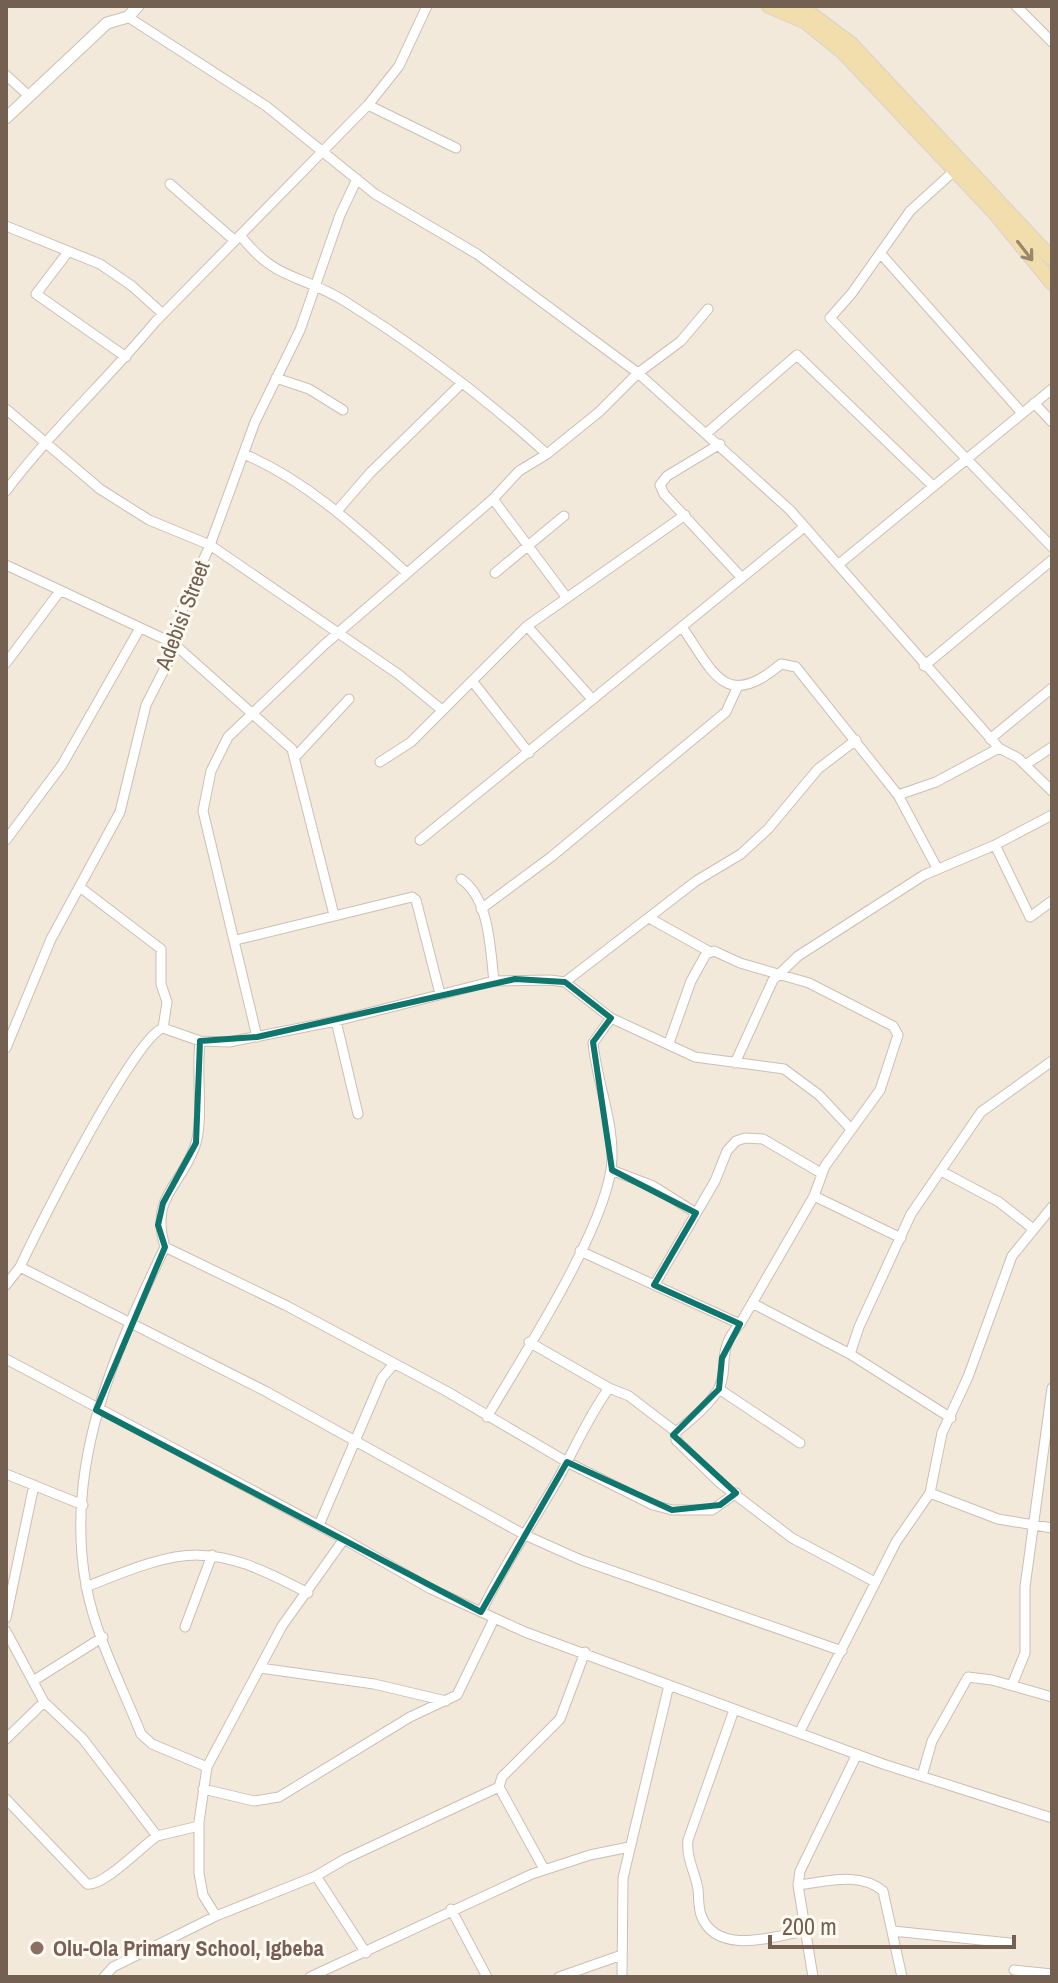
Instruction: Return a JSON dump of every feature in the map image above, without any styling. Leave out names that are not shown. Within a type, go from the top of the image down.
[{"type":"main road","points":[[769,6],[806,22],[829,39],[995,213],[1052,283]]},
{"type":"main road","points":[[800,6],[851,44],[1052,259]]},
{"type":"street","points":[[6,118],[107,23],[128,17],[138,6]]},
{"type":"street","points":[[6,491],[44,443],[163,314],[368,105],[399,66],[427,6]]},
{"type":"street","points":[[1016,6],[1052,42]]},
{"type":"street","points":[[128,17],[266,106],[357,179],[431,229],[477,254],[638,373],[708,432],[790,510],[990,739],[1025,765],[1052,791]]},
{"type":"street","points":[[6,75],[29,96]]},
{"type":"street","points":[[368,105],[456,148]]},
{"type":"street","points":[[954,171],[910,211],[881,254],[830,318],[1052,547]]},
{"type":"street","name":"Adebisi Street","points":[[6,1048],[51,939],[120,812],[146,705],[169,660],[184,604],[244,454],[317,286],[340,215],[357,179]]},
{"type":"street","points":[[170,184],[268,266],[317,286],[420,351],[547,454]]},
{"type":"street","points":[[6,226],[100,264],[132,286],[163,314]]},
{"type":"street","points":[[68,252],[36,294],[126,357]]},
{"type":"street","points":[[881,254],[1022,413]]},
{"type":"street","points":[[257,1037],[203,811],[217,755],[236,725],[254,713],[339,633],[493,499],[519,471],[547,454],[599,412],[638,373],[681,341],[708,309]]},
{"type":"street","points":[[708,432],[797,355],[933,486]]},
{"type":"street","points":[[276,378],[309,389],[343,410]]},
{"type":"street","points":[[337,511],[370,473],[462,383]]},
{"type":"street","points":[[839,564],[1052,389]]},
{"type":"street","points":[[1034,403],[1052,422]]},
{"type":"street","points":[[6,409],[100,489],[149,520],[210,545],[339,633],[442,710]]},
{"type":"street","points":[[720,444],[667,476],[660,485],[664,494],[742,578]]},
{"type":"street","points":[[244,454],[266,464],[337,511],[407,573]]},
{"type":"street","points":[[493,499],[567,598]]},
{"type":"street","points":[[380,762],[411,742],[527,626],[685,515]]},
{"type":"street","points":[[495,573],[564,516]]},
{"type":"street","points":[[420,840],[803,528]]},
{"type":"street","points":[[924,666],[1052,560]]},
{"type":"street","points":[[6,565],[173,643],[297,755],[334,915]]},
{"type":"street","points":[[6,663],[60,591]]},
{"type":"street","points":[[527,626],[592,699]]},
{"type":"street","points":[[682,627],[714,674],[737,688],[752,685],[781,664],[790,664],[856,740],[898,795],[937,868]]},
{"type":"street","points":[[7,836],[62,765],[140,628]]},
{"type":"street","points":[[473,682],[529,753]]},
{"type":"street","points":[[481,909],[551,857],[726,712],[737,688]]},
{"type":"street","points":[[990,739],[1052,688]]},
{"type":"street","points":[[297,755],[349,699]]},
{"type":"street","points":[[163,1028],[200,1041],[229,1042],[336,1021],[494,981],[565,982],[651,919],[696,881],[741,854],[768,829],[818,769],[856,740]]},
{"type":"street","points":[[1025,765],[1052,747]]},
{"type":"street","points":[[898,795],[936,782],[999,748]]},
{"type":"street","points":[[735,1063],[778,972],[810,948],[937,868],[995,845],[1052,815]]},
{"type":"street","points":[[995,845],[1030,917],[1052,901]]},
{"type":"street","points":[[461,879],[473,892],[481,909],[494,981]]},
{"type":"street","points":[[6,1285],[20,1267],[124,1075],[151,1036],[163,1028],[167,1002],[161,984],[161,949],[81,888]]},
{"type":"street","points":[[236,940],[414,898],[440,994]]},
{"type":"street","points":[[651,919],[710,952],[753,968],[778,972],[844,1000],[893,1026],[898,1035],[880,1090],[864,1115],[850,1128],[821,1173],[814,1196],[740,1324],[729,1336],[722,1358],[719,1389],[676,1432],[676,1440],[687,1453],[792,1538],[875,1582]]},
{"type":"street","points":[[669,1043],[691,981],[710,952]]},
{"type":"street","points":[[565,982],[611,1018],[712,1062],[784,1069],[819,1095],[850,1128]]},
{"type":"street","points":[[487,1417],[580,1251],[603,1200],[611,1170],[607,1116],[596,1074],[593,1043],[611,1018]]},
{"type":"street","points":[[336,1021],[358,1114]]},
{"type":"street","points":[[200,1041],[197,1138],[163,1203],[158,1225],[165,1247],[128,1324],[96,1410],[87,1450],[83,1505],[86,1587],[145,1740],[207,1767]]},
{"type":"street","points":[[850,1354],[859,1327],[911,1214],[989,1103],[1017,1088],[1052,1061]]},
{"type":"street","points":[[655,1284],[727,1151],[745,1138],[763,1139],[821,1173]]},
{"type":"street","points":[[611,1170],[653,1186],[696,1213]]},
{"type":"street","points":[[941,1171],[999,1202],[1032,1228]]},
{"type":"street","points":[[814,1196],[901,1238]]},
{"type":"street","points":[[799,1733],[896,1542],[930,1493],[942,1433],[951,1418],[1012,1256],[1052,1207]]},
{"type":"street","points":[[165,1247],[287,1306],[567,1462],[672,1510],[712,1510],[736,1493]]},
{"type":"street","points":[[580,1251],[740,1324]]},
{"type":"street","points":[[20,1267],[265,1391],[525,1535],[610,1571],[842,1651]]},
{"type":"street","points":[[752,1303],[850,1354],[951,1418]]},
{"type":"street","points":[[529,1342],[609,1388],[619,1390],[676,1432]]},
{"type":"street","points":[[6,1359],[96,1410],[319,1525],[431,1589],[494,1619],[857,1754],[1052,1818]]},
{"type":"street","points":[[319,1525],[382,1378],[393,1365]]},
{"type":"street","points":[[481,1612],[508,1556],[525,1535],[567,1462],[585,1421],[609,1388]]},
{"type":"street","points":[[1012,1685],[1025,1653],[1025,1587],[1035,1525],[1033,1514],[1049,1438],[1052,1388]]},
{"type":"street","points":[[719,1389],[800,1443]]},
{"type":"street","points":[[6,1474],[83,1505]]},
{"type":"street","points":[[6,1618],[34,1485]]},
{"type":"street","points":[[930,1493],[998,1519],[1052,1528]]},
{"type":"street","points":[[216,1916],[203,1895],[199,1826],[207,1767],[282,1626],[344,1539]]},
{"type":"street","points":[[86,1587],[164,1557],[212,1555],[247,1563],[308,1593]]},
{"type":"street","points":[[185,1627],[212,1555]]},
{"type":"street","points":[[203,1789],[254,1801],[279,1797],[410,1717],[457,1695],[494,1619]]},
{"type":"street","points":[[6,1631],[44,1702],[83,1739],[157,1836]]},
{"type":"street","points":[[33,1681],[103,1637]]},
{"type":"street","points":[[544,1869],[499,1787],[502,1777],[560,1719],[585,1652]]},
{"type":"street","points":[[260,1668],[374,1684],[446,1701]]},
{"type":"street","points":[[922,1776],[932,1741],[968,1677],[1012,1685],[1052,1697]]},
{"type":"street","points":[[622,1977],[619,1956],[621,1897],[629,1847],[669,1685]]},
{"type":"street","points":[[6,1739],[44,1702]]},
{"type":"street","points":[[734,1710],[688,1840],[687,1851],[701,1914],[713,1932],[738,1940],[804,1931]]},
{"type":"street","points":[[813,1977],[798,1885],[803,1861],[857,1754]]},
{"type":"street","points":[[104,1977],[113,1967],[216,1916],[316,1876],[345,1859],[499,1787]]},
{"type":"street","points":[[6,1800],[87,1884],[105,1881],[126,1858],[157,1836],[199,1826]]},
{"type":"street","points":[[310,1977],[366,1953],[451,1909],[544,1869],[629,1847]]},
{"type":"street","points":[[316,1876],[366,1953]]},
{"type":"street","points":[[798,1885],[850,1879],[872,1883],[883,1891],[902,1977]]},
{"type":"street","points":[[451,1909],[487,1977]]},
{"type":"street","points":[[893,1931],[1010,1943]]},
{"type":"street","points":[[559,1977],[619,1956]]},
{"type":"street","points":[[1014,1970],[1052,1974]]},
{"type":"highlighted area","points":[[515,979],[565,982],[611,1018],[593,1042],[612,1170],[696,1213],[654,1285],[740,1324],[722,1358],[719,1389],[673,1435],[736,1493],[720,1505],[672,1510],[567,1462],[481,1612],[96,1410],[165,1247],[158,1225],[163,1203],[196,1143],[200,1041],[257,1037]]},
{"type":"shaded area","points":[[6,6],[1052,6],[1052,1977],[6,1977]]},
{"type":"place","name":"Olu-Ola Primary School, Igbeba","points":[[37,1948]]}]
